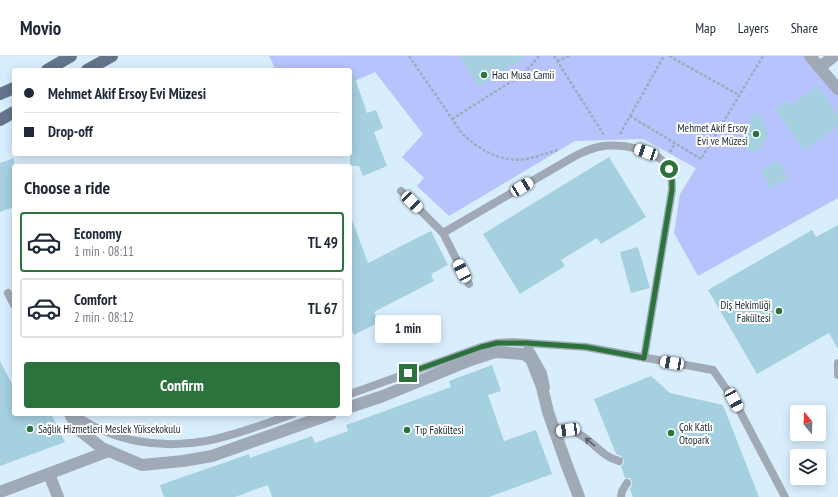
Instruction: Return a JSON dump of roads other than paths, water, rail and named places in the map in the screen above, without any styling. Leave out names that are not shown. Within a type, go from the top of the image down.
[{"type":"main road","points":[[51,68],[72,56]]},
{"type":"main road","points":[[91,68],[112,56]]},
{"type":"main road","points":[[0,94],[12,89]]},
{"type":"main road","points":[[0,120],[12,113]]},
{"type":"street","points":[[810,56],[838,89]]},
{"type":"street","points":[[820,67],[834,56]]},
{"type":"street","points":[[352,406],[383,396],[468,360],[495,352],[524,354],[531,359],[542,387],[548,412],[579,497]]},
{"type":"street","points":[[71,416],[79,430],[102,448],[142,465],[183,461],[212,456],[325,416]]},
{"type":"street","points":[[0,492],[109,451]]},
{"type":"street","points":[[49,474],[58,497]]},
{"type":"street","points":[[0,492],[8,497]]},
{"type":"lane","points":[[443,233],[589,149],[614,146],[636,148],[657,156],[669,169],[672,177],[672,190],[644,358]]},
{"type":"lane","points":[[401,191],[443,233],[469,284]]},
{"type":"lane","points":[[8,293],[12,301]]},
{"type":"lane","points":[[352,393],[481,347],[497,343],[526,343],[586,347],[713,370],[734,400],[785,497]]},
{"type":"lane","points":[[526,343],[544,373],[548,395],[585,497]]},
{"type":"lane","points":[[838,363],[838,375]]},
{"type":"lane","points":[[78,416],[87,423],[112,435],[146,442],[178,444],[205,441],[230,435],[287,416]]},
{"type":"lane","points":[[560,431],[574,431],[583,436],[612,460],[619,461]]},
{"type":"lane","points":[[621,497],[622,491],[627,483]]},
{"type":"place","name":"Hacı Musa Camii","points":[[484,75]]},
{"type":"place","name":"Mehmet Akif Ersoy Evi ve Müzesi","points":[[756,134]]},
{"type":"place","name":"Diş Hekimliği Fakültesi","points":[[779,311]]},
{"type":"place","name":"Sağlık Hizmetleri Meslek Yüksekokulu","points":[[30,429]]},
{"type":"place","name":"Tıp Fakültesi","points":[[407,430]]},
{"type":"place","name":"Çok Katlı Otopark","points":[[671,433]]}]
